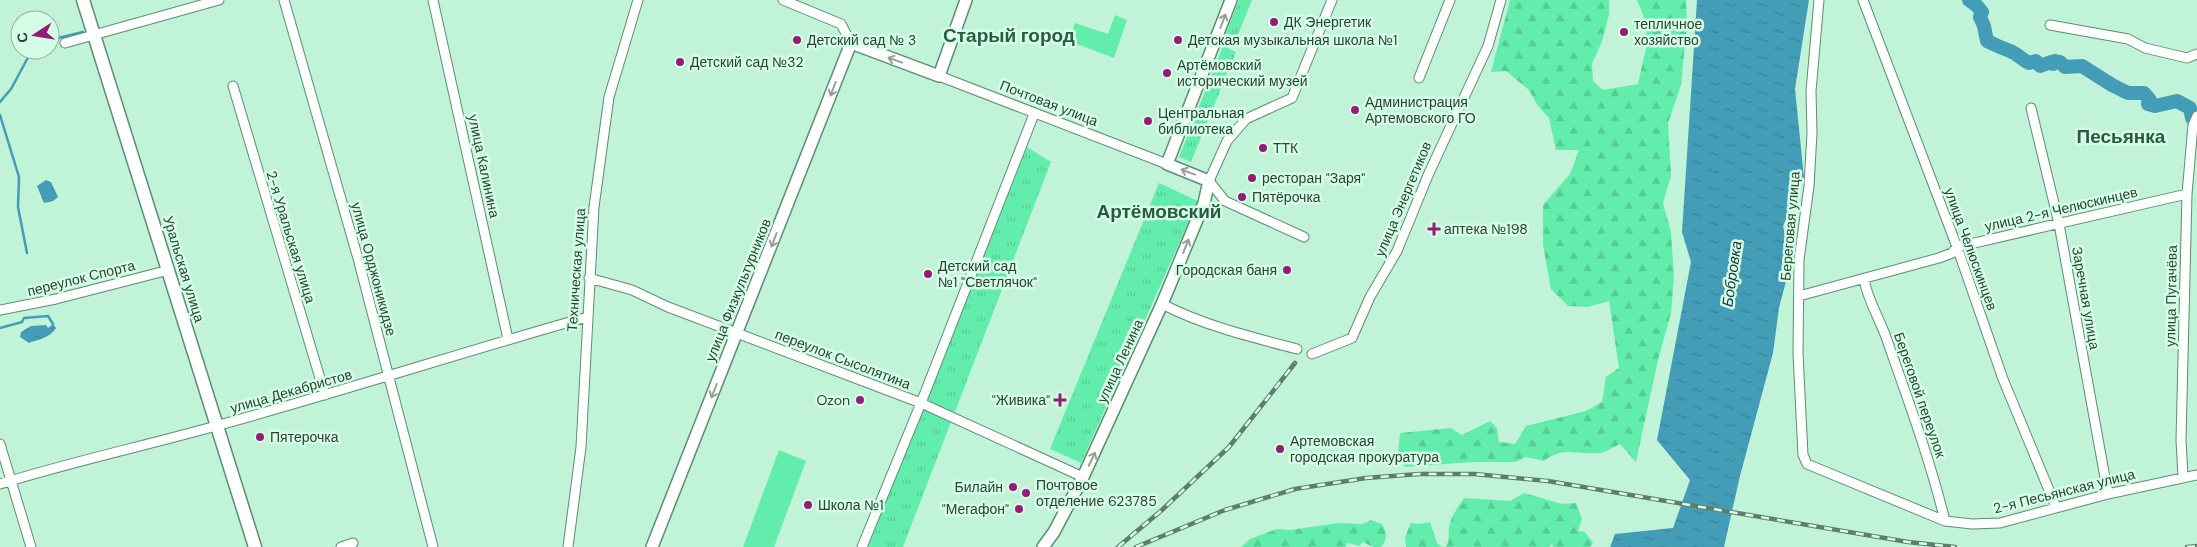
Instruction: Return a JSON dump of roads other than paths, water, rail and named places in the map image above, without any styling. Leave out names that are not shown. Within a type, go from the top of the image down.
[{"type":"main road","name":"Уральская улица","points":[[83,0],[255,547]]},
{"type":"street","points":[[65,44],[219,0]]},
{"type":"street","name":"улица Орджоникидзе","points":[[284,0],[360,262],[388,378],[433,547]]},
{"type":"street","name":"улица Калинина","points":[[434,0],[508,339]]},
{"type":"street","name":"Техническая улица","points":[[568,547],[581,447],[594,207],[609,97],[638,0]]},
{"type":"street","points":[[783,0],[841,24],[851,43]]},
{"type":"street","points":[[939,76],[966,0]]},
{"type":"street","points":[[1167,164],[1231,0]]},
{"type":"street","points":[[1304,237],[1224,201],[1209,181],[1227,141],[1246,119],[1292,98],[1332,0]]},
{"type":"street","points":[[1419,78],[1450,0]]},
{"type":"street","name":"улица Энергетиков","points":[[1312,354],[1352,338],[1370,297],[1398,252],[1429,173],[1488,46],[1501,0]]},
{"type":"street","name":"Береговая улица","points":[[1803,455],[1798,353],[1798,296],[1800,252],[1809,186],[1812,133],[1811,91],[1819,0]]},
{"type":"street","name":"улица Челюскинцев","points":[[1863,0],[1957,247],[2003,380],[2056,507]]},
{"type":"street","points":[[2050,25],[2128,40],[2145,48],[2188,58],[2197,54]]},
{"type":"street","name":"Почтовая улица","points":[[851,43],[1209,181]]},
{"type":"street","name":"улица Физкультурников","points":[[652,547],[851,43]]},
{"type":"street","name":"2-я Уральская улица","points":[[233,86],[325,395]]},
{"type":"street","name":"Заречная улица","points":[[2031,108],[2059,224],[2108,494]]},
{"type":"street","points":[[862,547],[921,403],[1034,114]]},
{"type":"street","name":"улица Пугачёва","points":[[2184,477],[2182,440],[2187,194],[2194,159],[2196,119]]},
{"type":"street","name":"улица Ленина","points":[[1043,547],[1054,532],[1083,477],[1162,304],[1204,203],[1209,181]]},
{"type":"street","name":"улица 2-я Челюскинцев","points":[[1798,296],[1864,280],[1939,258],[1952,253],[1957,247],[2187,194]]},
{"type":"street","name":"переулок Спорта","points":[[0,310],[56,299],[169,270]]},
{"type":"street","name":"переулок Сысолятина","points":[[589,278],[632,290],[668,307],[921,403],[1083,477]]},
{"type":"street","name":"Береговой переулок","points":[[1864,280],[1866,290],[1886,335],[1932,472],[1945,521]]},
{"type":"street","points":[[1162,304],[1183,315],[1230,332],[1297,349]]},
{"type":"street","name":"улица Декабристов","points":[[0,484],[388,378],[508,339],[587,317]]},
{"type":"street","points":[[0,444],[31,547]]},
{"type":"street","name":"2-я Песьянская улица","points":[[1803,455],[1807,464],[1945,521],[1972,524],[2000,523],[2108,494],[2197,475]]},
{"type":"street","points":[[342,547],[353,543]]},
{"type":"water","name":"Бобровка","points":[[1697,0],[1809,0],[1795,89],[1804,178],[1783,226],[1791,262],[1779,308],[1773,353],[1740,476],[1724,547],[1610,547],[1615,534],[1673,528],[1690,480],[1657,440],[1691,262],[1682,232]]},
{"type":"water","points":[[46,180],[51,182],[58,197],[53,201],[44,203],[37,186]]},
{"type":"water","points":[[53,324],[56,328],[44,338],[29,343],[20,337],[21,332],[31,326],[46,325],[48,328]]},
{"type":"waterway","points":[[1969,0],[1982,12],[1980,17],[1987,41],[2012,52],[2029,63],[2036,61],[2040,66],[2051,62],[2053,64],[2055,61],[2060,62],[2065,67],[2082,66],[2128,93],[2144,93],[2150,100],[2148,104],[2155,106],[2177,101],[2190,108],[2192,118],[2197,121]]},
{"type":"waterway","points":[[60,38],[83,32]]},
{"type":"waterway","points":[[0,102],[11,89],[27,60]]},
{"type":"waterway","points":[[0,115],[19,177],[18,207],[27,253]]},
{"type":"waterway","points":[[0,328],[22,322],[24,318],[48,316],[53,324]]},
{"type":"railway","points":[[1118,547],[1162,510],[1229,447],[1295,363]]},
{"type":"railway","points":[[1136,547],[1225,510],[1295,489],[1366,478],[1419,474],[1474,474],[1548,481],[1908,542],[1955,547]]},
{"type":"railway","points":[[2187,547],[2197,546]]},
{"type":"place","name":"ДК Энергетик","points":[[1274,22]]},
{"type":"place","name":"тепличное хозяйство","points":[[1624,32]]},
{"type":"place","name":"Детский сад № 3","points":[[797,40]]},
{"type":"place","name":"Детская музыкальная школа №1","points":[[1178,40]]},
{"type":"place","name":"Детский сад №32","points":[[680,62]]},
{"type":"place","name":"Артёмовский исторический музей","points":[[1167,73]]},
{"type":"place","name":"Администрация Артемовского ГО","points":[[1355,110]]},
{"type":"place","name":"Центральная библиотека","points":[[1148,121]]},
{"type":"place","name":"ТТК","points":[[1263,148]]},
{"type":"place","name":"ресторан \"Заря\"","points":[[1252,178]]},
{"type":"place","name":"Пятёрочка","points":[[1242,197]]},
{"type":"place","name":"аптека №198","points":[[1434,229]]},
{"type":"place","name":"Городская баня","points":[[1287,270]]},
{"type":"place","name":"Детский сад №1 \"Светлячок\"","points":[[928,274]]},
{"type":"place","name":"Ozon","points":[[860,400]]},
{"type":"place","name":"\"Живика\"","points":[[1060,400]]},
{"type":"place","name":"Пятерочка","points":[[260,437]]},
{"type":"place","name":"Артемовская городская прокуратура","points":[[1280,449]]},
{"type":"place","name":"Билайн","points":[[1013,487]]},
{"type":"place","name":"Почтовое отделение 623785","points":[[1026,493]]},
{"type":"place","name":"Школа №1","points":[[808,505]]},
{"type":"place","name":"\"Мегафон\"","points":[[1019,509]]},
{"type":"district","name":"Старый город","points":[[1009,35]]},
{"type":"district","name":"Песьянка","points":[[2121,136]]},
{"type":"district","name":"Артёмовский","points":[[1159,211]]}]
